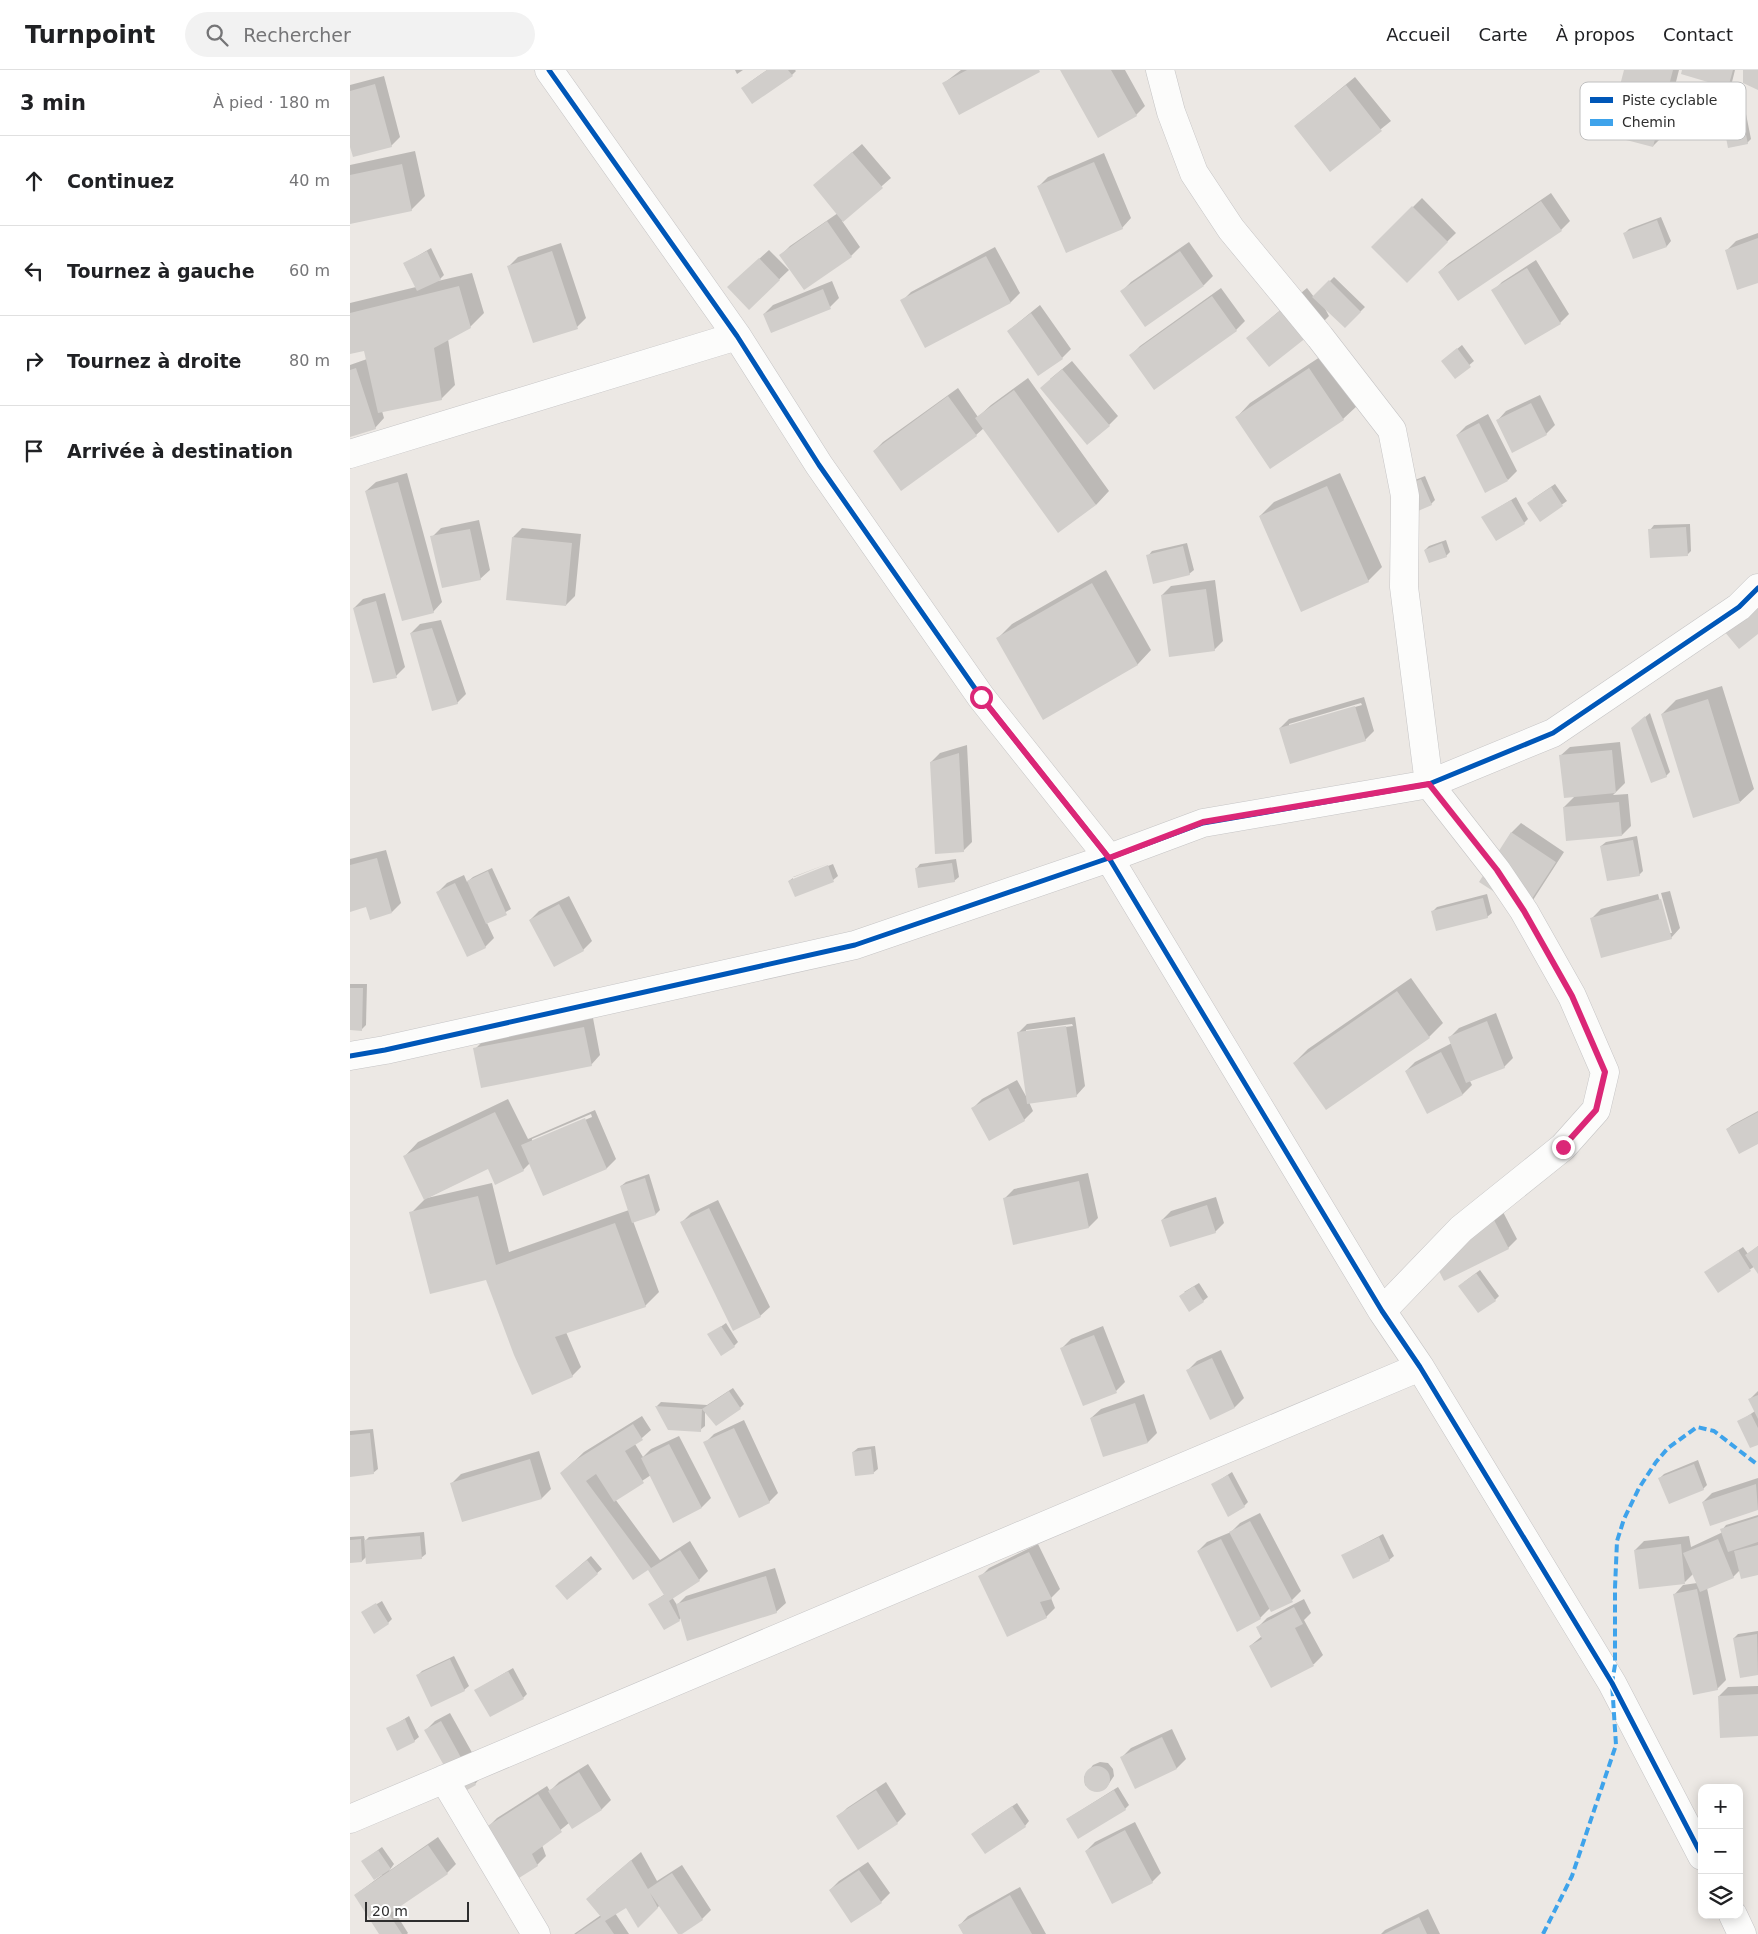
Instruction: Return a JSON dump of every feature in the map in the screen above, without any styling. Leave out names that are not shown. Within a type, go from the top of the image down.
[{"type":"street","points":[[549,70],[736,336],[819,465],[981,697],[1109,858],[1382,1311],[1420,1367],[1612,1683],[1698,1848]]},
{"type":"street","points":[[1160,70],[1171,112],[1194,174],[1231,229],[1320,337],[1392,430],[1405,496],[1404,587],[1429,784],[1497,870],[1524,911],[1572,996],[1605,1072],[1596,1110],[1563,1147],[1461,1229],[1382,1311]]},
{"type":"street","points":[[350,454],[736,336]]},
{"type":"street","points":[[350,1056],[855,945],[1109,858],[1203,822],[1429,784],[1553,733],[1739,607],[1758,588]]},
{"type":"street","points":[[350,1819],[1420,1367]]},
{"type":"street","points":[[444,1779],[536,1934]]},
{"type":"street","points":[[1734,1919],[1742,1934]]},
{"type":"building","points":[[767,70],[788,70],[793,76],[752,104],[741,88]]},
{"type":"building","points":[[967,70],[1039,70],[1040,72],[959,115],[942,83]]},
{"type":"building","points":[[1060,70],[1111,70],[1137,116],[1098,138]]},
{"type":"building","points":[[1624,70],[1673,70],[1670,82],[1621,82]]},
{"type":"building","points":[[1682,70],[1733,70],[1730,82],[1708,82],[1681,74]]},
{"type":"building","points":[[1743,70],[1758,70],[1758,90],[1743,82]]},
{"type":"building","points":[[375,84],[392,147],[353,157],[350,147],[350,91]]},
{"type":"building","points":[[1346,85],[1382,131],[1330,172],[1294,126]]},
{"type":"building","points":[[1746,135],[1748,144],[1728,148],[1726,140],[1746,140]]},
{"type":"building","points":[[1626,140],[1655,140],[1653,147]]},
{"type":"building","points":[[852,152],[883,188],[843,222],[813,185]]},
{"type":"building","points":[[1094,162],[1123,229],[1066,253],[1037,186]]},
{"type":"building","points":[[402,164],[412,211],[350,224],[350,175]]},
{"type":"building","points":[[1541,201],[1562,231],[1458,301],[1438,272]]},
{"type":"building","points":[[1412,206],[1448,242],[1407,283],[1371,247]]},
{"type":"building","points":[[1657,220],[1667,247],[1633,259],[1623,233]]},
{"type":"building","points":[[827,221],[852,257],[804,290],[779,255]]},
{"type":"building","points":[[1758,238],[1758,283],[1737,290],[1725,250]]},
{"type":"building","points":[[427,251],[441,280],[417,291],[403,263]]},
{"type":"building","points":[[552,251],[578,329],[533,343],[507,266]]},
{"type":"building","points":[[1180,251],[1204,286],[1145,327],[1120,291]]},
{"type":"building","points":[[986,256],[1011,303],[925,348],[900,300]]},
{"type":"building","points":[[759,258],[780,280],[749,310],[727,287]]},
{"type":"building","points":[[1527,268],[1561,324],[1525,345],[1491,290]]},
{"type":"building","points":[[1329,280],[1361,312],[1345,328],[1312,297]]},
{"type":"building","points":[[459,286],[471,328],[434,348],[442,400],[378,413],[364,351],[350,354],[350,313]]},
{"type":"building","points":[[823,289],[831,309],[771,333],[763,314]]},
{"type":"building","points":[[1212,296],[1237,331],[1154,390],[1129,355]]},
{"type":"building","points":[[1297,297],[1321,326],[1269,367],[1246,338]]},
{"type":"building","points":[[1031,313],[1063,359],[1038,376],[1007,331]]},
{"type":"building","points":[[1457,348],[1471,367],[1455,379],[1441,361]]},
{"type":"building","points":[[356,368],[376,429],[350,437],[350,370]]},
{"type":"building","points":[[1309,368],[1344,420],[1270,469],[1235,417]]},
{"type":"building","points":[[1062,369],[1110,426],[1087,445],[1040,388]]},
{"type":"building","points":[[1014,390],[1096,505],[1058,533],[975,418]]},
{"type":"building","points":[[948,396],[977,436],[901,491],[873,451]]},
{"type":"building","points":[[1531,403],[1547,435],[1512,453],[1496,420]]},
{"type":"building","points":[[1479,423],[1508,481],[1485,493],[1456,435]]},
{"type":"building","points":[[1421,479],[1432,505],[1411,514],[1399,488]]},
{"type":"building","points":[[398,482],[434,613],[402,621],[365,491]]},
{"type":"building","points":[[1327,486],[1369,582],[1301,612],[1259,516]]},
{"type":"building","points":[[1551,487],[1563,506],[1540,522],[1527,503]]},
{"type":"building","points":[[1511,500],[1525,524],[1496,541],[1481,517]]},
{"type":"building","points":[[1686,527],[1688,556],[1650,558],[1648,529]]},
{"type":"building","points":[[470,529],[481,580],[442,588],[430,536]]},
{"type":"building","points":[[512,537],[572,543],[566,606],[506,600]]},
{"type":"building","points":[[1442,543],[1447,557],[1429,563],[1424,550]]},
{"type":"building","points":[[1183,546],[1190,575],[1153,584],[1146,555]]},
{"type":"building","points":[[1092,583],[1138,665],[1043,720],[996,638]]},
{"type":"building","points":[[1206,589],[1215,651],[1169,657],[1161,595]]},
{"type":"building","points":[[376,601],[397,678],[373,683],[353,608]]},
{"type":"building","points":[[1758,603],[1758,634],[1739,649],[1724,631]]},
{"type":"building","points":[[432,628],[458,704],[432,711],[410,633]]},
{"type":"building","points":[[1708,699],[1740,803],[1693,818],[1661,714]]},
{"type":"building","points":[[1355,706],[1366,741],[1290,764],[1279,728]]},
{"type":"building","points":[[1645,716],[1667,777],[1651,783],[1631,728]]},
{"type":"building","points":[[1612,750],[1616,793],[1564,798],[1559,755]]},
{"type":"building","points":[[959,753],[964,852],[935,854],[930,762]]},
{"type":"building","points":[[1619,802],[1622,836],[1566,841],[1563,807]]},
{"type":"building","points":[[1511,832],[1556,862],[1524,911],[1479,882]]},
{"type":"building","points":[[1633,840],[1640,876],[1607,881],[1600,846]]},
{"type":"building","points":[[377,858],[392,913],[370,920],[366,907],[350,912],[350,865]]},
{"type":"building","points":[[952,863],[955,882],[918,888],[915,868]]},
{"type":"building","points":[[828,865],[834,882],[795,897],[788,881]]},
{"type":"building","points":[[488,871],[507,915],[486,924],[467,881]]},
{"type":"building","points":[[455,883],[486,948],[467,957],[436,892]]},
{"type":"building","points":[[1483,898],[1488,918],[1436,931],[1431,911]]},
{"type":"building","points":[[1661,899],[1672,939],[1601,958],[1590,918]]},
{"type":"building","points":[[559,904],[584,951],[554,967],[529,920]]},
{"type":"building","points":[[350,988],[363,988],[362,1031],[350,1030]]},
{"type":"building","points":[[1397,991],[1430,1038],[1326,1110],[1293,1063]]},
{"type":"building","points":[[1487,1021],[1505,1068],[1466,1083],[1448,1037]]},
{"type":"building","points":[[1066,1026],[1077,1097],[1027,1104],[1017,1032]]},
{"type":"building","points":[[584,1027],[592,1066],[481,1088],[473,1048]]},
{"type":"building","points":[[1441,1052],[1463,1095],[1427,1114],[1405,1071]]},
{"type":"building","points":[[1008,1088],[1025,1121],[989,1141],[971,1108]]},
{"type":"building","points":[[495,1112],[524,1171],[495,1185],[488,1169],[424,1200],[403,1156]]},
{"type":"building","points":[[1758,1112],[1758,1144],[1739,1154],[1726,1129]]},
{"type":"building","points":[[585,1118],[607,1169],[543,1196],[521,1145]]},
{"type":"building","points":[[645,1178],[656,1215],[632,1223],[620,1186]]},
{"type":"building","points":[[1079,1181],[1089,1228],[1013,1245],[1003,1198]]},
{"type":"building","points":[[478,1196],[496,1265],[615,1223],[646,1307],[555,1337],[573,1377],[532,1395],[514,1355],[486,1280],[430,1294],[409,1212]]},
{"type":"building","points":[[1207,1205],[1216,1233],[1170,1247],[1161,1220]]},
{"type":"building","points":[[709,1208],[761,1317],[733,1331],[680,1222]]},
{"type":"building","points":[[1493,1218],[1509,1249],[1444,1281],[1429,1251]]},
{"type":"building","points":[[1758,1246],[1758,1274],[1745,1255]]},
{"type":"building","points":[[1738,1250],[1751,1271],[1718,1293],[1704,1272]]},
{"type":"building","points":[[1476,1273],[1496,1301],[1478,1313],[1458,1286]]},
{"type":"building","points":[[1194,1286],[1204,1302],[1189,1312],[1179,1296]]},
{"type":"building","points":[[721,1326],[735,1347],[721,1356],[707,1334]]},
{"type":"building","points":[[1094,1335],[1117,1393],[1083,1406],[1060,1348]]},
{"type":"building","points":[[1212,1358],[1235,1408],[1210,1420],[1186,1370]]},
{"type":"building","points":[[729,1391],[741,1409],[716,1426],[702,1409]]},
{"type":"building","points":[[1758,1395],[1758,1419],[1748,1399]]},
{"type":"building","points":[[1135,1403],[1148,1443],[1103,1457],[1090,1418]]},
{"type":"building","points":[[655,1406],[702,1409],[701,1432],[668,1430]]},
{"type":"building","points":[[1751,1414],[1758,1428],[1758,1445],[1750,1448],[1737,1421]]},
{"type":"building","points":[[633,1424],[643,1440],[625,1451],[644,1483],[614,1502],[596,1474],[586,1481],[651,1568],[680,1550],[700,1581],[669,1601],[680,1621],[664,1630],[648,1604],[664,1595],[648,1570],[633,1580],[560,1473],[574,1461]]},
{"type":"building","points":[[734,1428],[770,1503],[739,1518],[703,1442]]},
{"type":"building","points":[[370,1433],[374,1474],[350,1477],[350,1435]]},
{"type":"building","points":[[669,1444],[702,1508],[673,1523],[641,1458]]},
{"type":"building","points":[[871,1449],[874,1474],[855,1476],[852,1452]]},
{"type":"building","points":[[530,1459],[542,1499],[462,1522],[450,1483]]},
{"type":"building","points":[[1694,1464],[1704,1490],[1669,1504],[1658,1478]]},
{"type":"building","points":[[1228,1475],[1245,1507],[1228,1517],[1211,1484]]},
{"type":"building","points":[[1756,1484],[1758,1510],[1710,1526],[1702,1502]]},
{"type":"building","points":[[1758,1517],[1758,1542],[1728,1552],[1720,1529]]},
{"type":"building","points":[[1250,1521],[1293,1602],[1271,1612],[1229,1532]]},
{"type":"building","points":[[420,1536],[422,1559],[366,1564],[364,1540]]},
{"type":"building","points":[[1379,1537],[1390,1561],[1353,1579],[1341,1555]]},
{"type":"building","points":[[361,1539],[362,1562],[350,1563],[350,1540]]},
{"type":"building","points":[[1221,1539],[1261,1619],[1237,1632],[1197,1551]]},
{"type":"building","points":[[1718,1539],[1734,1578],[1700,1592],[1683,1553]]},
{"type":"building","points":[[1681,1544],[1685,1584],[1639,1589],[1634,1550]]},
{"type":"building","points":[[1758,1545],[1758,1575],[1741,1579],[1734,1551]]},
{"type":"building","points":[[1029,1552],[1052,1599],[1040,1602],[1047,1618],[1007,1637],[978,1576]]},
{"type":"building","points":[[587,1560],[598,1574],[567,1600],[555,1586]]},
{"type":"building","points":[[766,1576],[777,1613],[687,1641],[676,1604]]},
{"type":"building","points":[[1697,1589],[1718,1690],[1693,1695],[1673,1594]]},
{"type":"building","points":[[376,1603],[389,1624],[374,1634],[361,1612]]},
{"type":"building","points":[[1294,1607],[1303,1624],[1295,1628],[1314,1666],[1271,1688],[1249,1646],[1262,1639],[1256,1627]]},
{"type":"building","points":[[1757,1634],[1758,1675],[1740,1678],[1733,1638]]},
{"type":"building","points":[[450,1659],[465,1691],[431,1707],[416,1675]]},
{"type":"building","points":[[508,1671],[524,1699],[490,1717],[474,1690]]},
{"type":"building","points":[[1758,1694],[1758,1736],[1720,1738],[1718,1696]]},
{"type":"building","points":[[405,1719],[415,1742],[397,1751],[386,1728]]},
{"type":"building","points":[[441,1721],[476,1785],[460,1794],[424,1730]]},
{"type":"building","points":[[1162,1737],[1177,1769],[1135,1789],[1120,1757]]},
{"type":"building","points":[[1097,1766],[1106,1770],[1110,1779],[1106,1788],[1097,1792],[1088,1788],[1084,1779],[1088,1770]]},
{"type":"building","points":[[579,1772],[602,1810],[572,1829],[548,1791]]},
{"type":"building","points":[[876,1790],[898,1824],[858,1850],[836,1816]]},
{"type":"building","points":[[1114,1790],[1126,1810],[1078,1839],[1066,1819]]},
{"type":"building","points":[[538,1794],[562,1832],[532,1854],[538,1866],[519,1878],[486,1827]]},
{"type":"building","points":[[1012,1806],[1026,1827],[985,1854],[971,1834]]},
{"type":"building","points":[[1125,1830],[1153,1883],[1112,1904],[1085,1851]]},
{"type":"building","points":[[428,1845],[448,1874],[389,1914],[402,1934],[379,1934],[354,1895]]},
{"type":"building","points":[[378,1850],[391,1869],[374,1880],[361,1861]]},
{"type":"building","points":[[631,1860],[648,1889],[672,1873],[703,1920],[682,1934],[678,1934],[650,1893],[658,1908],[638,1928],[626,1908],[605,1921],[614,1934],[576,1934],[601,1917],[586,1899]]},
{"type":"building","points":[[859,1870],[882,1903],[851,1923],[829,1890]]},
{"type":"building","points":[[1010,1895],[1032,1934],[963,1934],[958,1925]]},
{"type":"building","points":[[1419,1917],[1427,1934],[1384,1934]]},
{"type":"marked path","points":[[1543,1934],[1572,1876],[1616,1745],[1612,1683],[1615,1665],[1615,1588],[1617,1541],[1624,1519],[1639,1488],[1656,1462],[1668,1448],[1697,1427],[1714,1431],[1758,1465]]},
{"type":"cycle path","points":[[549,70],[737,336],[819,465],[981,697],[1109,858],[1382,1311],[1420,1367],[1612,1683],[1698,1848]]},
{"type":"cycle path","points":[[350,1056],[385,1050],[855,945],[1109,858],[1203,823],[1429,784],[1553,733],[1739,607],[1758,588]]},
{"type":"route","points":[[981,697],[1109,858],[1203,822],[1429,784],[1497,870],[1524,911],[1572,996],[1605,1072],[1596,1110],[1563,1147]]}]
